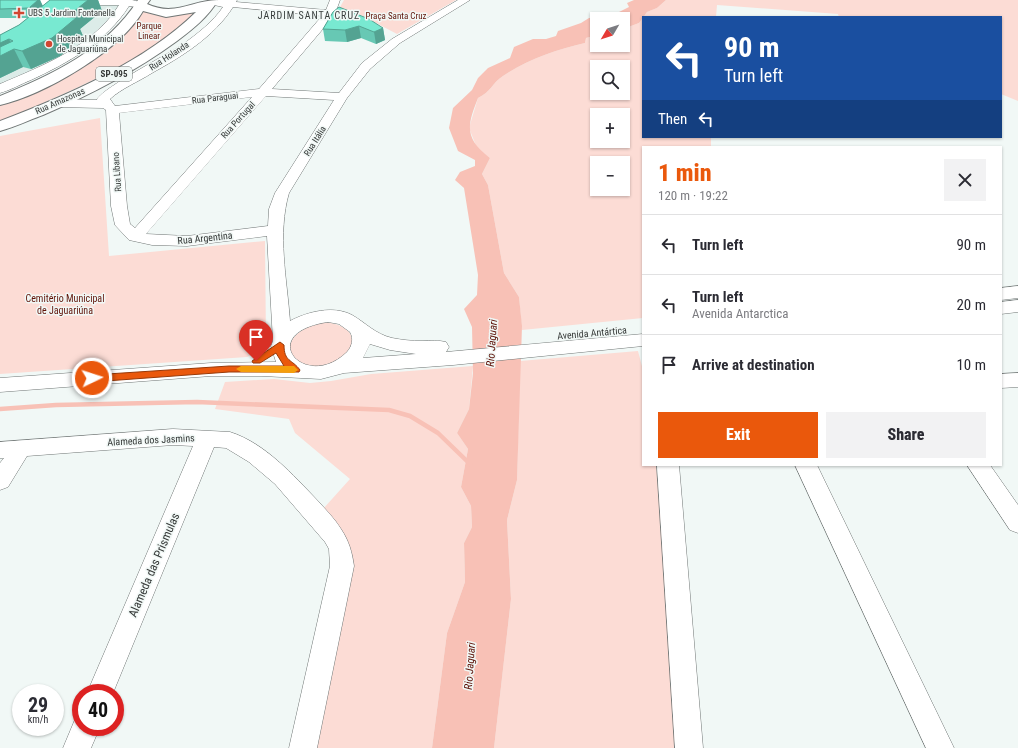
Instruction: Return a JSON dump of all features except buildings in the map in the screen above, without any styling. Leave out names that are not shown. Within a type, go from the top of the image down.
[{"type":"main road","points":[[143,3],[149,10],[167,13],[187,11],[212,1]]},
{"type":"main road","name":"Rua Amazonas","points":[[0,126],[77,94],[136,62],[161,47],[198,17],[212,1]]},
{"type":"main road","name":"SP-095","points":[[0,101],[51,78],[94,53],[117,36],[138,12],[143,3]]},
{"type":"street","name":"Rua Portugal","points":[[135,236],[263,92],[330,13],[335,0]]},
{"type":"street","name":"Rua Itália","points":[[281,343],[275,230],[277,209],[282,194],[342,98],[366,66],[393,39],[465,0]]},
{"type":"street","points":[[44,15],[53,1]]},
{"type":"street","points":[[0,90],[58,62],[94,39],[112,21],[126,1]]},
{"type":"street","points":[[0,2],[126,1],[143,3]]},
{"type":"street","points":[[212,1],[351,16]]},
{"type":"street","name":"Rua Holanda","points":[[107,104],[112,90],[153,68],[185,47],[217,20],[230,2]]},
{"type":"street","name":"Rua Paraguai","points":[[107,104],[263,92],[342,98]]},
{"type":"street","points":[[77,94],[80,98],[107,104]]},
{"type":"street","points":[[56,103],[107,104]]},
{"type":"street","name":"Rua Libano","points":[[107,104],[119,206],[124,225],[135,236]]},
{"type":"street","name":"Rua Argentina","points":[[135,236],[153,241],[176,242],[275,230]]},
{"type":"street","points":[[1002,294],[1018,292]]},
{"type":"street","points":[[1002,308],[1018,306]]},
{"type":"street","points":[[229,369],[256,361],[271,353],[281,343],[290,329],[300,322],[321,316],[342,318],[352,323],[358,329],[374,339],[408,347],[452,352]]},
{"type":"street","name":"Avenida Antártica","points":[[543,344],[642,328]]},
{"type":"street","points":[[342,366],[354,358],[359,350],[361,341],[358,329]]},
{"type":"street","name":"Avenida Antártica","points":[[543,344],[642,340]]},
{"type":"street","points":[[281,343],[280,352],[282,359],[296,370]]},
{"type":"street","points":[[0,385],[229,369],[296,370],[307,373],[319,373],[342,366],[452,352],[543,344]]},
{"type":"street","points":[[1002,381],[1018,380]]},
{"type":"street","name":"Alameda dos Jasmins","points":[[10,449],[174,437],[230,440],[256,456],[283,478],[333,535],[340,549],[342,566],[303,748]]},
{"type":"street","name":"Alameda das Prismulas","points":[[104,684],[207,438]]},
{"type":"street","points":[[0,481],[10,449]]},
{"type":"street","points":[[668,466],[689,748]]},
{"type":"street","points":[[806,466],[940,748]]},
{"type":"street","points":[[979,466],[1018,524]]},
{"type":"street","points":[[77,748],[82,736]]},
{"type":"shaded area","points":[[125,2],[93,39],[0,89],[0,46],[53,3]]},
{"type":"green space","name":"Praça Santa Cruz","points":[[344,0],[456,0],[397,34],[355,12],[339,9]]},
{"type":"green space","points":[[666,0],[1018,0],[1018,101],[1002,94],[1002,16],[839,16],[838,14],[717,5],[716,16],[644,16],[647,12],[657,8]]},
{"type":"green space","name":"Parque Linear","points":[[143,11],[150,14],[170,16],[198,11],[166,39],[117,68],[79,87],[0,122],[0,104],[105,48],[128,31]]},
{"type":"green space","points":[[642,18],[642,138],[711,138],[711,146],[642,146],[642,318],[522,330],[519,297],[504,273],[488,185],[482,174],[490,158],[477,148],[469,128],[478,98],[486,93],[499,79],[522,65],[542,56],[585,43],[586,38],[590,37],[590,52],[630,52],[630,26],[639,23]]},
{"type":"green space","name":"Cemitério Municipal de Jaguariúna","points":[[100,118],[109,256],[265,241],[266,342],[261,351],[247,357],[0,374],[0,136]]},
{"type":"green space","points":[[324,322],[340,325],[349,331],[352,339],[350,347],[345,355],[336,362],[325,366],[313,367],[295,361],[289,348],[294,337],[302,330]]},
{"type":"green space","points":[[638,351],[642,366],[642,466],[656,466],[688,748],[494,748],[511,599],[507,520],[517,480],[520,361]]},
{"type":"green space","points":[[473,366],[469,409],[457,433],[468,449],[461,487],[471,506],[472,527],[464,543],[465,582],[447,633],[432,748],[310,748],[349,570],[323,509],[350,479],[295,433],[289,419],[215,409],[225,382],[274,379],[310,383],[371,374]]},
{"type":"water","points":[[634,0],[666,0],[657,8],[642,16],[639,23],[630,26],[630,12],[619,12],[629,7],[627,3]]},
{"type":"water","name":"Rio Jaguari","points":[[589,18],[590,37],[586,38],[585,43],[553,52],[532,60],[499,79],[486,93],[478,98],[470,124],[472,138],[482,151],[490,158],[482,174],[488,185],[504,273],[519,297],[522,326],[517,480],[507,520],[511,599],[494,748],[432,748],[447,633],[465,582],[464,543],[472,527],[471,506],[461,487],[468,449],[457,433],[469,409],[473,373],[472,327],[464,309],[477,295],[478,275],[464,188],[455,180],[460,172],[475,166],[475,160],[458,151],[449,128],[453,108],[472,90],[478,78],[488,68],[510,58],[514,47],[533,39],[546,39],[556,36],[558,31],[581,23]]},
{"type":"waterway","points":[[0,409],[56,405],[197,402],[389,410],[410,416],[438,433],[470,464]]},
{"type":"slow traffic","points":[[241,369],[294,370]]},
{"type":"place","name":"UBS 5 Jardim Fontanella","points":[[19,13]]},
{"type":"place","name":"Hospital Municipal de Jaguariúna","points":[[49,44]]},
{"type":"district","name":"JARDIM SANTA CRUZ","points":[[309,15]]},
{"type":"route","points":[[92,378],[229,369],[296,370],[282,359],[280,345],[271,353],[256,361]]}]
